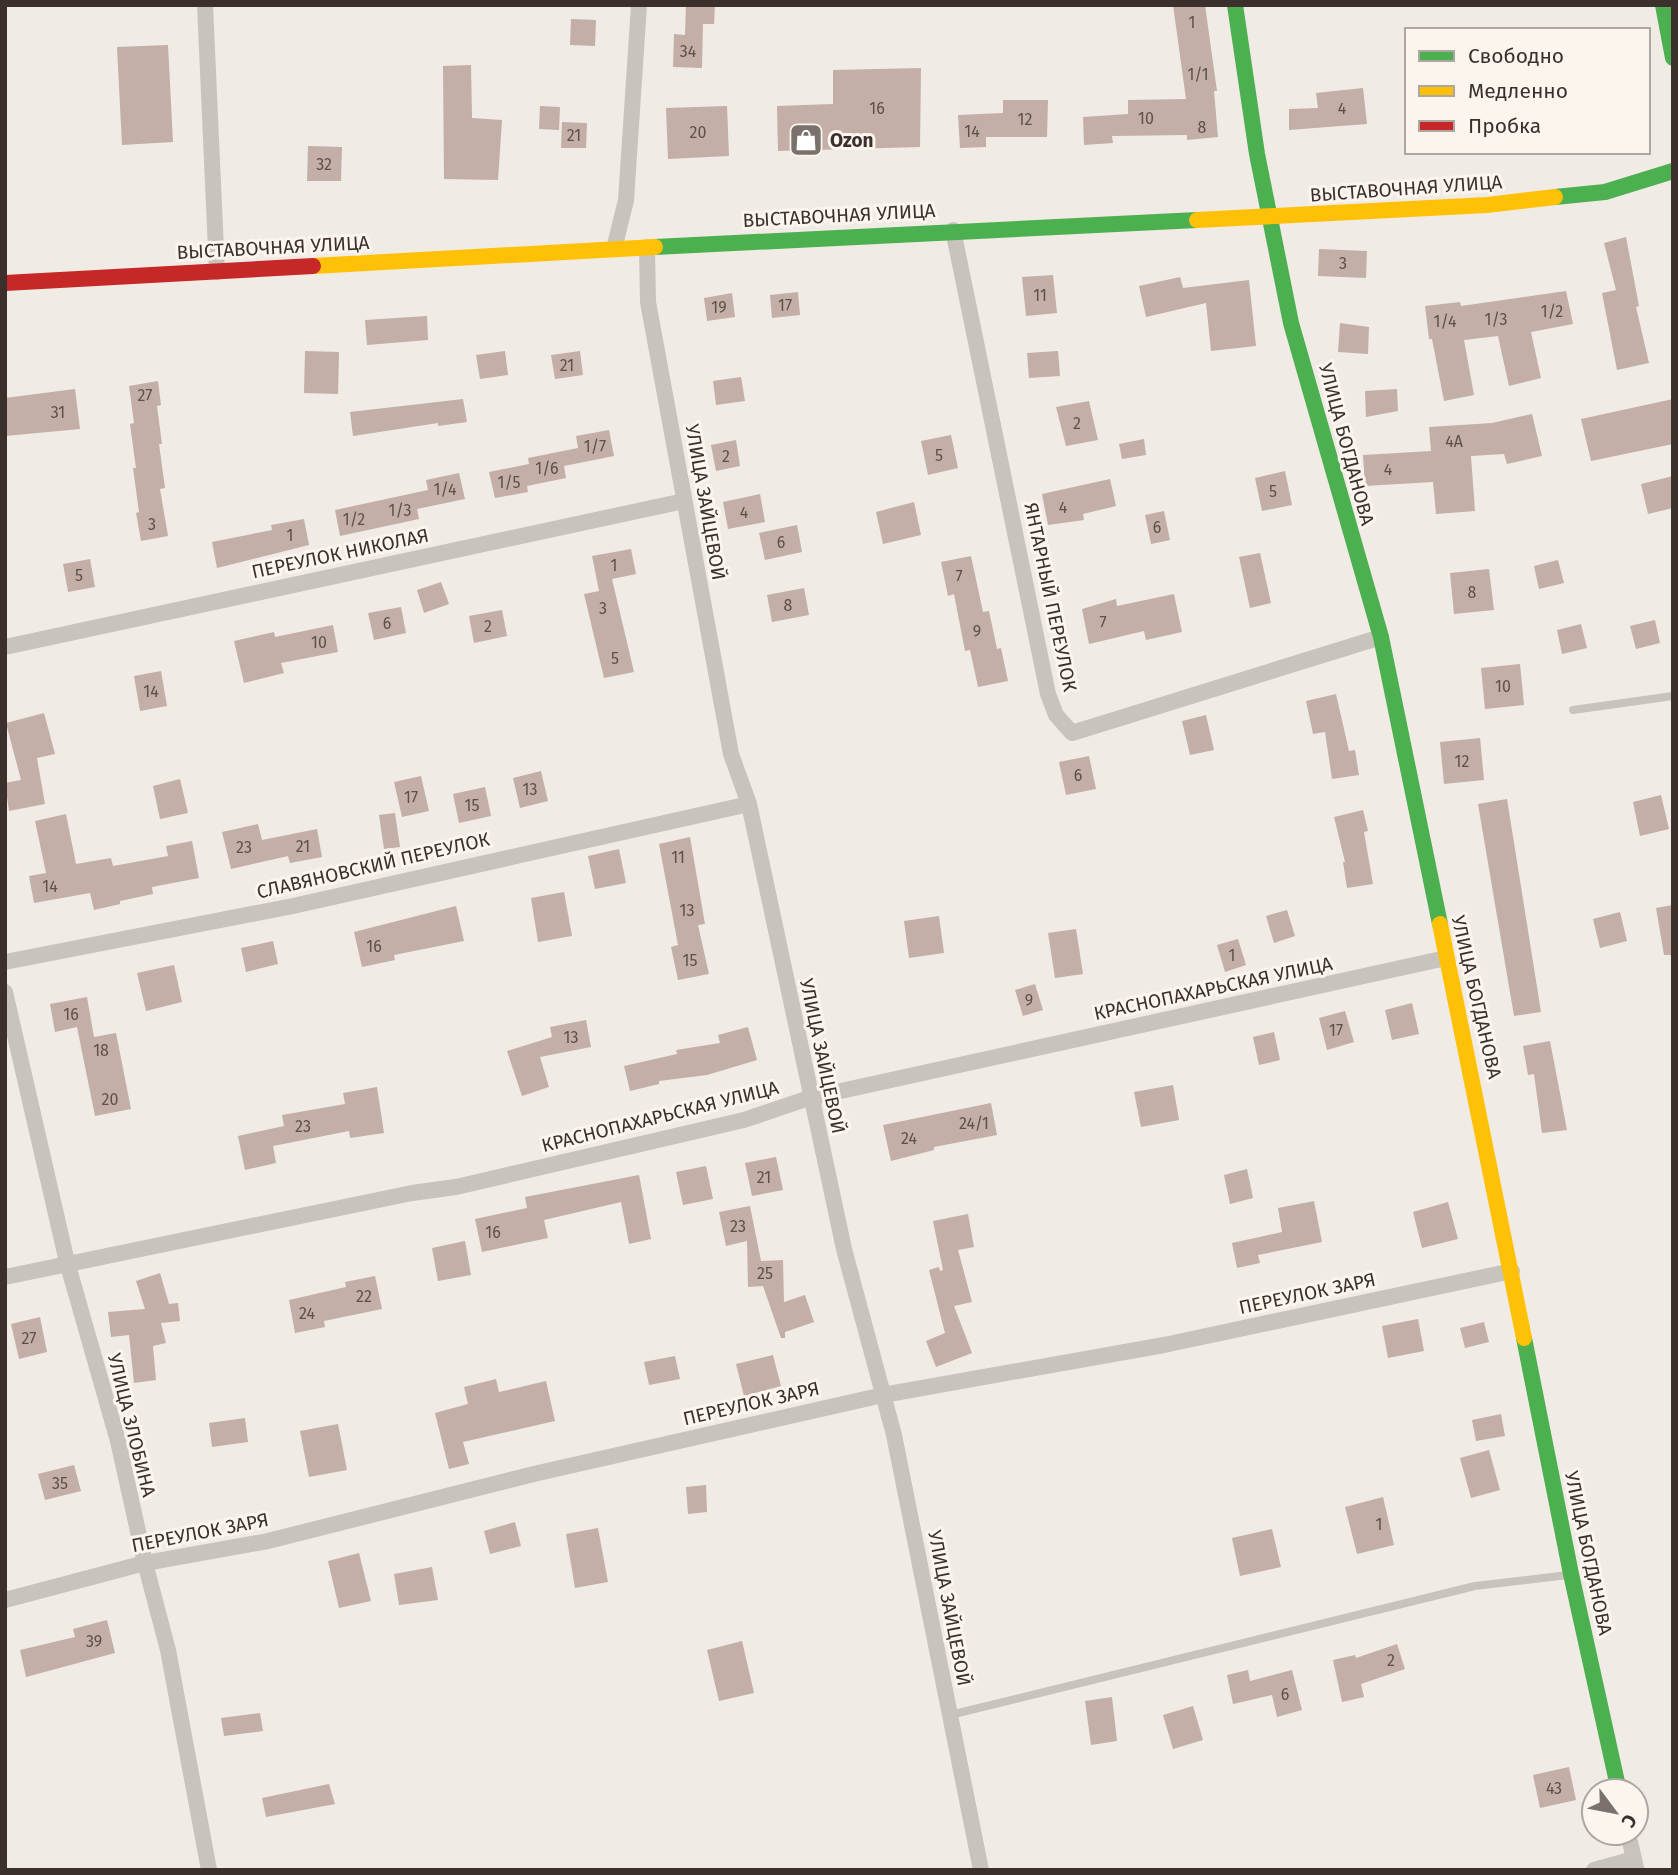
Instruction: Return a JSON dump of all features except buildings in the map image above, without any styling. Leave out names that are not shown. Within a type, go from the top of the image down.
[{"type":"street","points":[[205,5],[217,272]]},
{"type":"street","points":[[614,249],[626,200],[639,5]]},
{"type":"street","name":"УЛИЦА БОГДАНОВА","points":[[1235,5],[1257,153],[1291,323],[1381,637],[1512,1271],[1571,1574],[1616,1777]]},
{"type":"street","points":[[1663,5],[1673,58]]},
{"type":"street","name":"ВЫСТАВОЧНАЯ УЛИЦА","points":[[5,283],[953,230],[1487,205],[1605,192],[1673,171]]},
{"type":"street","name":"ЯНТАРНЫЙ ПЕРЕУЛОК","points":[[953,230],[1048,694],[1056,715],[1072,733],[1381,637]]},
{"type":"street","name":"УЛИЦА ЗАЙЦЕВОЙ","points":[[647,247],[648,302],[731,754],[749,804],[809,1098],[844,1249],[883,1395],[981,1870]]},
{"type":"street","name":"ПЕРЕУЛОК НИКОЛАЯ","points":[[5,647],[684,501]]},
{"type":"street","name":"СЛАВЯНОВСКИЙ ПЕРЕУЛОК","points":[[5,962],[293,906],[749,804]]},
{"type":"street","name":"КРАСНОПАХАРЬСКАЯ УЛИЦА","points":[[5,1277],[67,1262],[412,1193],[456,1187],[744,1120],[809,1098],[1446,958]]},
{"type":"street","name":"УЛИЦА ЗЛОБИНА","points":[[5,992],[67,1262],[118,1441],[145,1563],[168,1650],[208,1869]]},
{"type":"street","name":"ПЕРЕУЛОК ЗАРЯ","points":[[5,1600],[145,1563],[268,1541],[538,1474],[883,1395],[1164,1345],[1512,1271]]},
{"type":"street","points":[[1594,1870],[1635,1865],[1631,1847]]},
{"type":"lane","points":[[1573,710],[1673,696]]},
{"type":"lane","points":[[950,1716],[1475,1586],[1571,1574]]},
{"type":"traffic: fast","points":[[1235,5],[1257,154],[1291,323],[1381,637],[1440,924]]},
{"type":"traffic: fast","points":[[1663,5],[1673,58]]},
{"type":"traffic: fast","points":[[1555,197],[1605,192],[1673,171]]},
{"type":"traffic: fast","points":[[655,247],[1197,220]]},
{"type":"traffic: fast","points":[[1524,1338],[1571,1574],[1616,1777]]},
{"type":"traffic: slow","points":[[1197,220],[1487,205],[1555,197]]},
{"type":"traffic: slow","points":[[313,266],[655,247]]},
{"type":"traffic: slow","points":[[1440,924],[1524,1338]]},
{"type":"traffic: jam","points":[[5,283],[313,266]]},
{"type":"place","name":"Ozon","points":[[806,140]]}]
